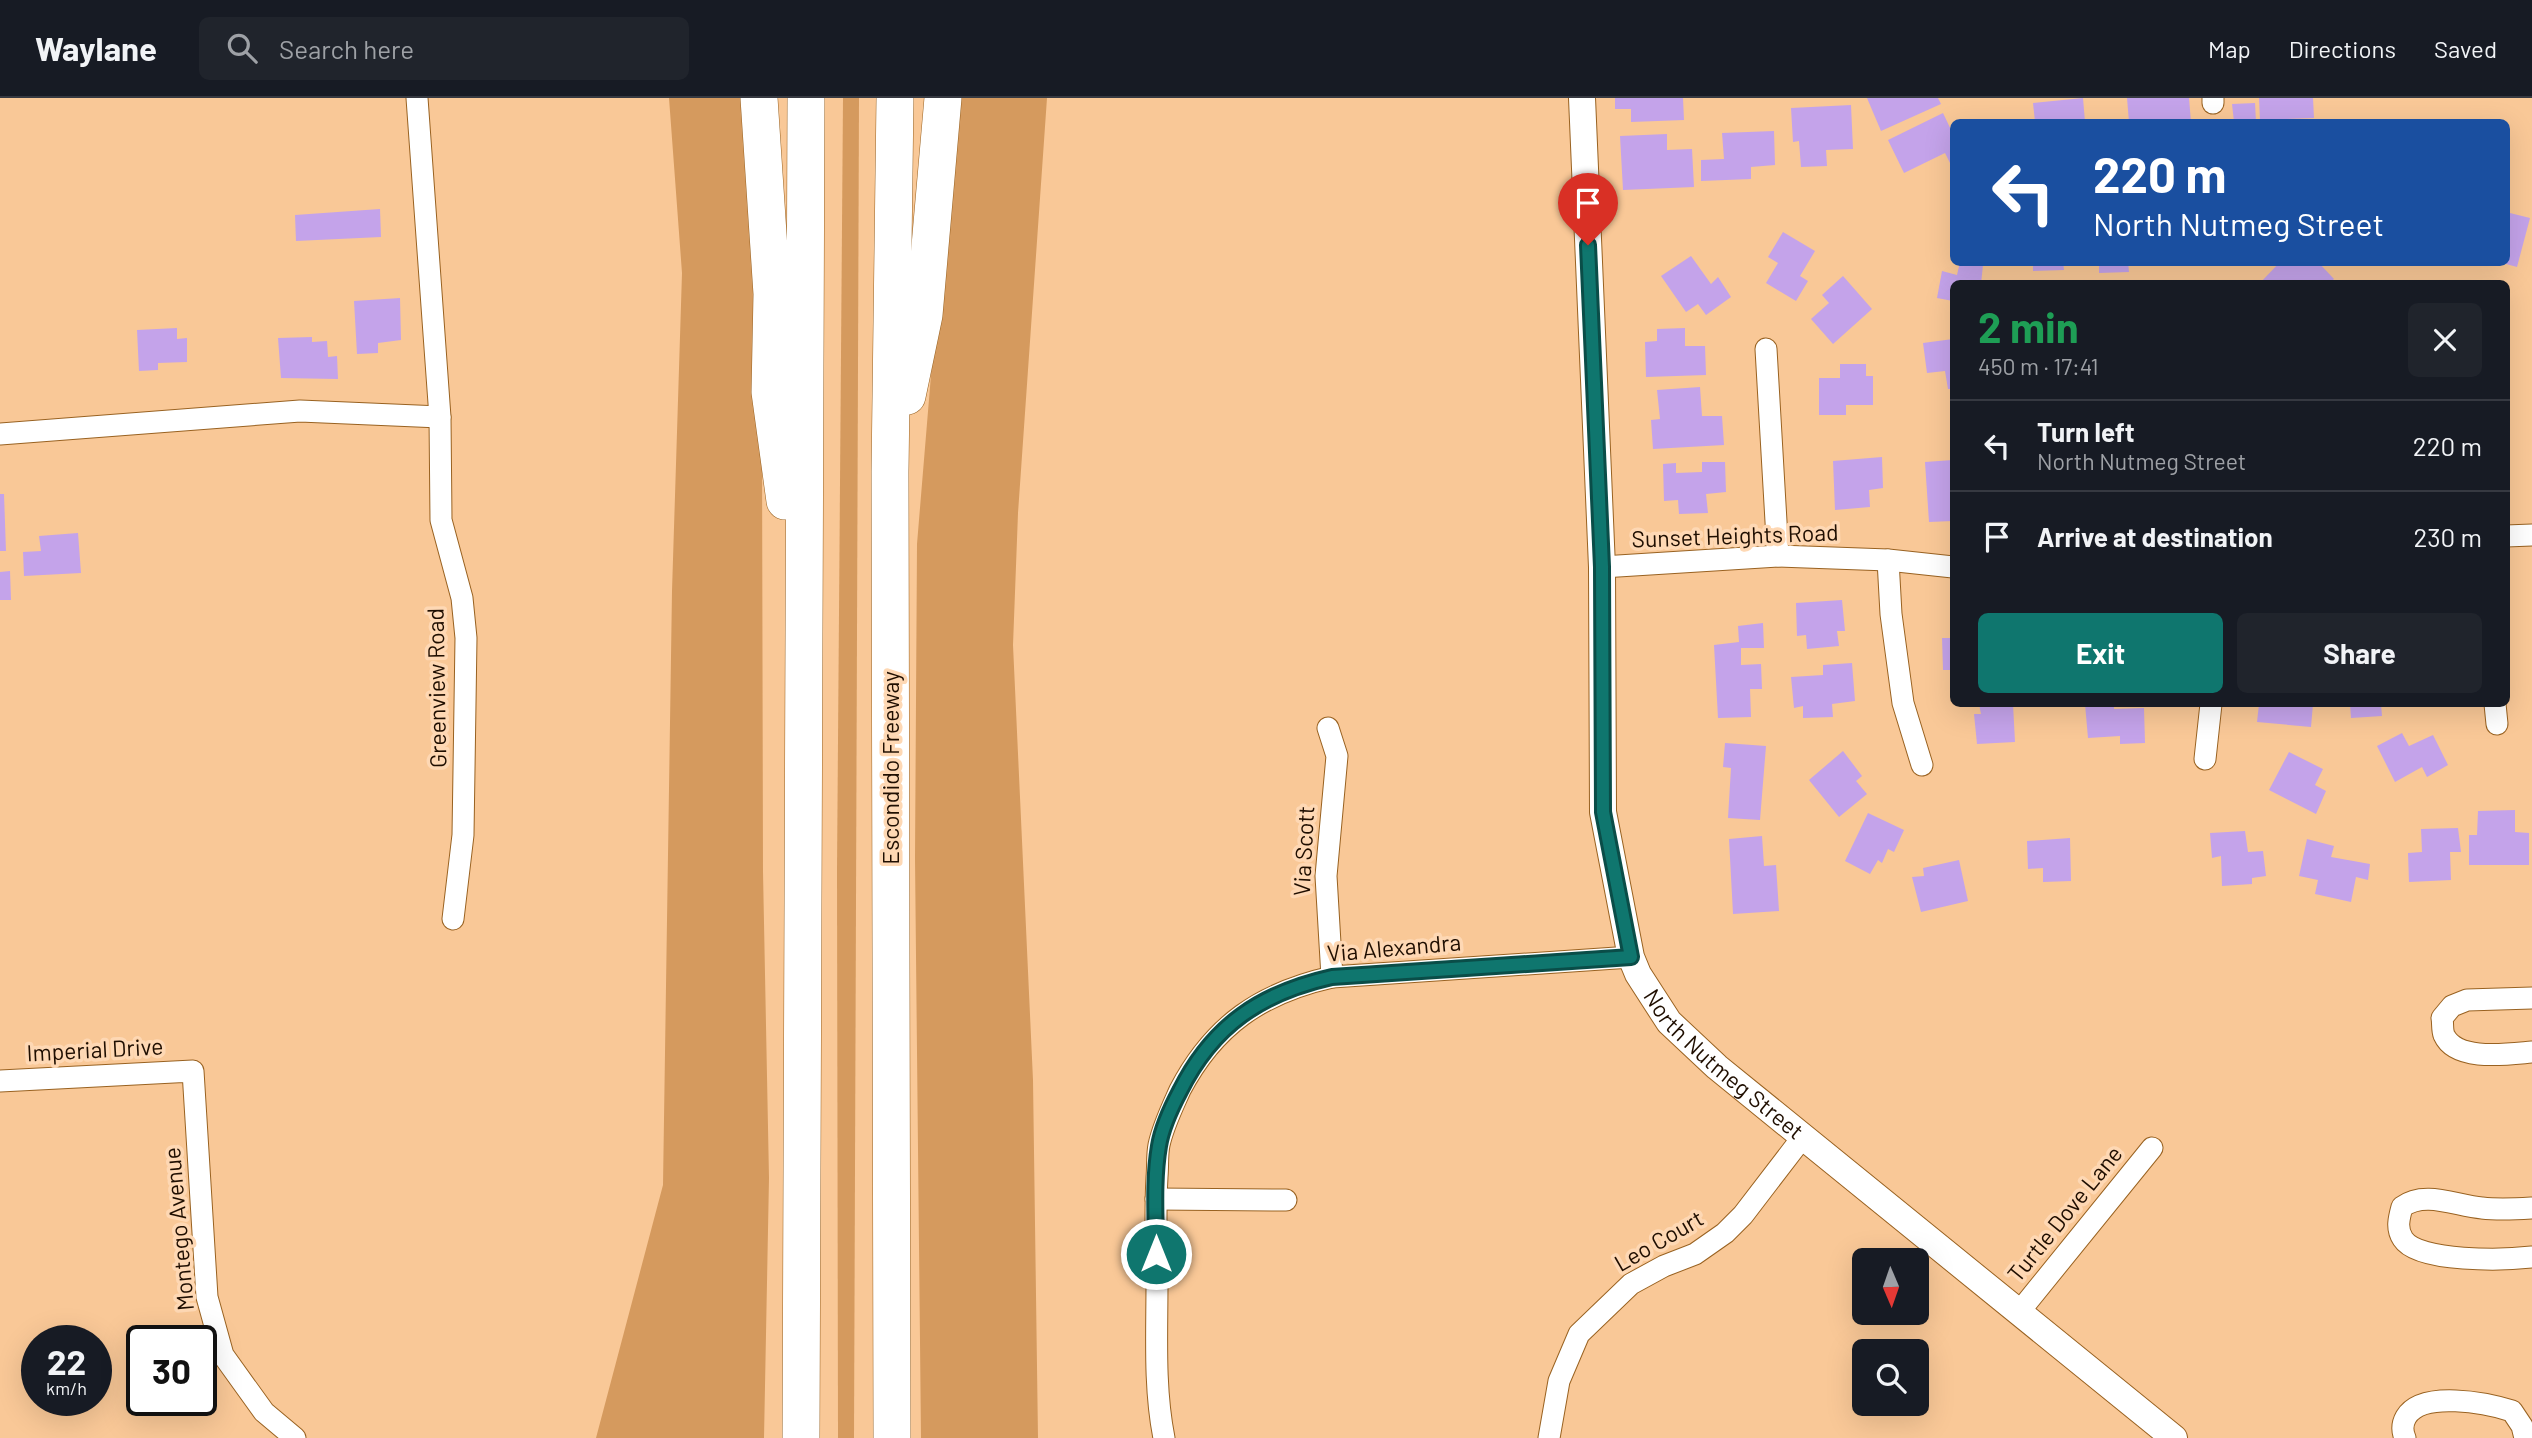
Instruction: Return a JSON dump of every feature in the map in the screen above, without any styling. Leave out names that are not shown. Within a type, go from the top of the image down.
[{"type":"highway","points":[[759,98],[772,294],[770,392],[803,629]]},
{"type":"highway","points":[[801,1438],[806,98]]},
{"type":"highway","name":"Escondido Freeway","points":[[892,1438],[890,472],[895,98]]},
{"type":"highway","points":[[890,472],[924,316],[943,98]]},
{"type":"street","name":"Greenview Road","points":[[417,98],[440,417],[442,520],[462,598],[466,638],[463,835],[453,919]]},
{"type":"street","name":"North Nutmeg Street","points":[[1582,98],[1602,567],[1603,812],[1631,957],[1638,974],[1669,1022],[1717,1068],[2174,1438]]},
{"type":"street","points":[[1766,349],[1778,556]]},
{"type":"street","points":[[0,434],[300,411],[440,417]]},
{"type":"street","points":[[2510,536],[2532,535]]},
{"type":"street","name":"Sunset Heights Road","points":[[1602,567],[1778,556],[1888,560],[1950,567]]},
{"type":"street","points":[[1888,560],[1891,614],[1903,703],[1922,765]]},
{"type":"street","points":[[2204,759],[2211,707]]},
{"type":"street","name":"Via Scott","points":[[1328,729],[1336,756],[1326,876],[1332,977]]},
{"type":"street","name":"Via Alexandra","points":[[1164,1438],[1157,1363],[1156,1199],[1159,1146],[1170,1111],[1207,1046],[1230,1023],[1256,1004],[1300,984],[1332,977],[1631,957]]},
{"type":"street","points":[[2532,999],[2467,1000],[2452,1006],[2442,1018],[2444,1034],[2453,1047],[2499,1055],[2532,1052]]},
{"type":"street","name":"Imperial Drive","points":[[0,1081],[193,1072]]},
{"type":"street","name":"Montego Avenue","points":[[193,1072],[207,1297],[223,1355],[264,1412],[295,1438]]},
{"type":"street","name":"Leo Court","points":[[1549,1438],[1559,1381],[1579,1334],[1631,1284],[1664,1266],[1695,1254],[1726,1233],[1802,1138]]},
{"type":"street","name":"Turtle Dove Lane","points":[[2019,1312],[2152,1148]]},
{"type":"street","points":[[2532,1208],[2480,1208],[2426,1198],[2412,1200],[2402,1207],[2399,1231],[2404,1241],[2413,1248],[2431,1253],[2490,1259],[2532,1257]]},
{"type":"street","points":[[1156,1199],[1286,1200]]},
{"type":"street","points":[[2405,1438],[2403,1421],[2410,1410],[2425,1403],[2446,1401],[2489,1404],[2512,1411],[2522,1426],[2525,1438]]},
{"type":"shaded area","points":[[669,98],[743,98],[762,446],[763,872],[769,1178],[764,1438],[596,1438],[663,1185],[672,591],[682,273]]},
{"type":"shaded area","points":[[843,98],[859,98],[854,1438],[838,1438],[837,870]]},
{"type":"shaded area","points":[[954,98],[1047,98],[1018,513],[1013,645],[1033,1080],[1038,1438],[921,1438],[915,858],[917,544]]},
{"type":"building","points":[[1615,98],[1683,98],[1684,120],[1631,122],[1631,109],[1615,109]]},
{"type":"building","points":[[1867,98],[1938,98],[1941,104],[1881,131]]},
{"type":"building","points":[[2083,98],[2085,119],[2035,119],[2033,103]]},
{"type":"building","points":[[2127,98],[2189,98],[2191,119],[2129,119]]},
{"type":"building","points":[[2259,98],[2313,98],[2314,118],[2260,119]]},
{"type":"building","points":[[2255,103],[2256,119],[2234,119],[2232,104]]},
{"type":"building","points":[[1851,105],[1853,149],[1826,150],[1827,166],[1801,167],[1799,141],[1793,142],[1791,108]]},
{"type":"building","points":[[1943,113],[1950,128],[1950,163],[1945,153],[1904,173],[1888,140]]},
{"type":"building","points":[[1774,131],[1775,165],[1751,167],[1751,179],[1701,181],[1701,160],[1724,159],[1722,133]]},
{"type":"building","points":[[1667,134],[1667,150],[1692,149],[1694,187],[1623,190],[1620,136]]},
{"type":"building","points":[[380,209],[381,237],[296,241],[295,215]]},
{"type":"building","points":[[2510,213],[2530,218],[2517,267],[2510,265]]},
{"type":"building","points":[[1783,232],[1815,251],[1800,276],[1808,281],[1796,301],[1766,283],[1778,263],[1768,257]]},
{"type":"building","points":[[1691,256],[1711,284],[1718,277],[1731,297],[1706,315],[1698,304],[1686,312],[1661,276]]},
{"type":"building","points":[[1959,266],[1983,266],[1981,280],[1950,280],[1950,300],[1937,298],[1942,271],[1957,275]]},
{"type":"building","points":[[2033,266],[2064,266],[2064,270],[2033,271]]},
{"type":"building","points":[[2099,266],[2128,266],[2129,272],[2099,273]]},
{"type":"building","points":[[2276,266],[2322,266],[2334,279],[2333,280],[2263,280]]},
{"type":"building","points":[[1843,276],[1872,309],[1833,344],[1811,319],[1829,303],[1822,295]]},
{"type":"building","points":[[400,298],[401,340],[378,343],[378,353],[357,354],[354,301]]},
{"type":"building","points":[[177,328],[177,339],[187,338],[187,362],[158,363],[158,370],[139,371],[137,330]]},
{"type":"building","points":[[1685,328],[1685,346],[1705,346],[1706,375],[1646,377],[1645,342],[1657,341],[1657,329]]},
{"type":"building","points":[[312,337],[312,342],[327,341],[328,357],[337,356],[338,379],[281,378],[278,338]]},
{"type":"building","points":[[1950,339],[1950,389],[1945,371],[1927,373],[1923,343]]},
{"type":"building","points":[[1840,364],[1866,364],[1866,376],[1873,376],[1873,405],[1846,405],[1846,415],[1819,415],[1819,378],[1840,378]]},
{"type":"building","points":[[1700,387],[1702,416],[1722,416],[1724,445],[1653,449],[1651,420],[1660,419],[1657,390]]},
{"type":"building","points":[[1882,457],[1883,488],[1869,490],[1870,507],[1835,510],[1833,461]]},
{"type":"building","points":[[1950,460],[1950,521],[1929,522],[1925,462]]},
{"type":"building","points":[[1702,462],[1725,462],[1726,492],[1706,494],[1708,513],[1679,514],[1678,500],[1664,501],[1663,464],[1676,463],[1676,473],[1702,472]]},
{"type":"building","points":[[0,494],[4,494],[6,551],[0,551]]},
{"type":"building","points":[[78,533],[81,573],[24,576],[23,552],[41,551],[39,536]]},
{"type":"building","points":[[10,571],[11,600],[0,600],[0,572]]},
{"type":"building","points":[[1842,600],[1845,631],[1837,631],[1839,646],[1807,649],[1806,635],[1797,636],[1796,603]]},
{"type":"building","points":[[1763,623],[1764,648],[1741,648],[1741,665],[1761,664],[1762,689],[1750,689],[1751,717],[1718,718],[1714,645],[1739,642],[1738,626]]},
{"type":"building","points":[[1942,638],[1950,638],[1950,670],[1943,670]]},
{"type":"building","points":[[1852,663],[1855,701],[1832,704],[1833,717],[1803,718],[1803,706],[1794,708],[1791,677],[1823,675],[1823,665]]},
{"type":"building","points":[[1980,707],[2013,707],[2015,742],[1977,744],[1974,714],[1981,714]]},
{"type":"building","points":[[2085,707],[2144,708],[2145,743],[2120,744],[2120,736],[2088,738]]},
{"type":"building","points":[[2259,707],[2313,707],[2311,727],[2257,722]]},
{"type":"building","points":[[2350,707],[2381,707],[2382,716],[2351,718]]},
{"type":"building","points":[[2402,733],[2409,746],[2433,735],[2448,765],[2427,777],[2422,767],[2395,782],[2377,746]]},
{"type":"building","points":[[1725,743],[1766,746],[1760,820],[1728,818],[1731,768],[1723,767]]},
{"type":"building","points":[[1843,751],[1862,776],[1856,781],[1867,794],[1839,817],[1809,780]]},
{"type":"building","points":[[2289,752],[2323,769],[2315,785],[2326,791],[2316,814],[2269,790]]},
{"type":"building","points":[[2515,810],[2515,832],[2529,833],[2529,865],[2469,865],[2469,835],[2477,835],[2478,811]]},
{"type":"building","points":[[1868,813],[1904,830],[1894,852],[1888,849],[1882,863],[1878,860],[1870,874],[1845,861]]},
{"type":"building","points":[[2458,828],[2461,852],[2450,852],[2451,880],[2409,882],[2408,853],[2422,852],[2421,829]]},
{"type":"building","points":[[2245,831],[2248,852],[2263,851],[2266,876],[2252,878],[2252,884],[2222,886],[2221,856],[2212,858],[2210,833]]},
{"type":"building","points":[[1762,836],[1764,866],[1776,865],[1779,911],[1733,914],[1729,839]]},
{"type":"building","points":[[2070,838],[2071,881],[2043,882],[2043,868],[2028,869],[2027,841]]},
{"type":"building","points":[[2307,839],[2334,846],[2331,857],[2370,864],[2368,880],[2356,877],[2351,902],[2315,894],[2318,880],[2299,876]]},
{"type":"building","points":[[1959,860],[1968,901],[1921,912],[1912,877],[1924,876],[1923,868]]},
{"type":"route","points":[[1156,1254],[1159,1146],[1170,1111],[1207,1046],[1230,1023],[1256,1004],[1300,984],[1332,977],[1631,957],[1603,812],[1602,567],[1588,245]]}]
